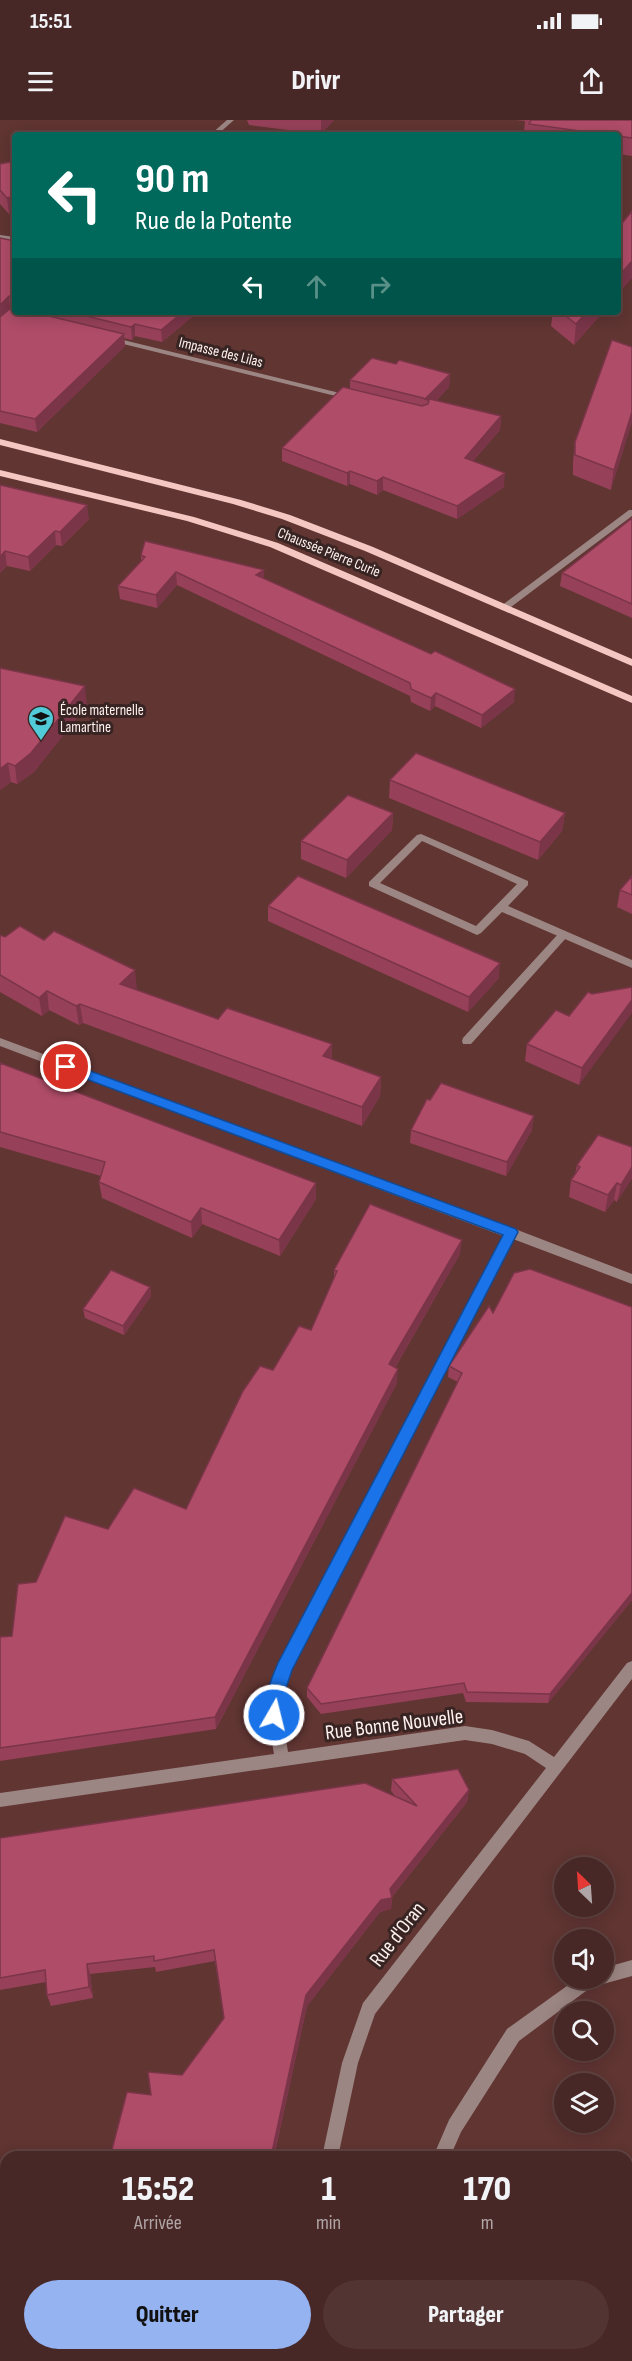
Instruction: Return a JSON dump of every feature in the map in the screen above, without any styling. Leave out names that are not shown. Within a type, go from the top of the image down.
[{"type":"main road","name":"Chaussée Pierre Curie","points":[[0,442],[237,502],[286,517],[369,549],[632,663]]},
{"type":"main road","name":"Chaussée Pierre Curie","points":[[0,473],[190,519],[282,547],[632,700]]},
{"type":"street","points":[[217,132],[231,120]]},
{"type":"street","name":"Impasse des Lilas","points":[[104,337],[365,401]]},
{"type":"street","points":[[504,608],[632,512]]},
{"type":"street","points":[[421,837],[525,883],[501,907],[477,931],[373,884],[421,837]]},
{"type":"street","points":[[501,907],[632,964]]},
{"type":"street","points":[[466,1041],[563,934]]},
{"type":"street","points":[[0,1042],[632,1279]]},
{"type":"street","points":[[282,1759],[274,1715],[276,1694],[284,1668],[511,1232]]},
{"type":"street","points":[[555,1766],[632,1668]]},
{"type":"street","name":"Rue Bonne Nouvelle","points":[[0,1800],[465,1733],[492,1737],[529,1748],[555,1766]]},
{"type":"street","name":"Rue d'Oran","points":[[331,2151],[345,2076],[356,2037],[369,2009],[555,1766]]},
{"type":"street","points":[[614,1973],[632,1968]]},
{"type":"street","points":[[444,2151],[455,2126],[513,2035],[577,1989]]},
{"type":"building","points":[[531,120],[632,120],[632,138],[621,136],[621,132],[587,132],[529,124]]},
{"type":"building","points":[[12,162],[12,197],[7,198],[0,190],[0,164]]},
{"type":"building","points":[[632,211],[632,261],[621,274],[621,224]]},
{"type":"building","points":[[0,238],[12,240],[12,297],[9,296],[0,305]]},
{"type":"building","points":[[12,307],[12,315],[45,315],[124,334],[35,419],[0,411],[0,317]]},
{"type":"building","points":[[82,315],[179,315],[161,330],[135,324],[131,327]]},
{"type":"building","points":[[565,315],[584,315],[576,324]]},
{"type":"building","points":[[612,340],[632,347],[632,412],[614,470],[575,455],[575,442]]},
{"type":"building","points":[[372,358],[396,364],[399,360],[450,374],[426,398],[501,416],[465,458],[505,473],[457,506],[383,477],[377,481],[350,471],[347,473],[282,448],[343,387],[422,406],[428,404],[429,401],[423,398],[350,380]]},
{"type":"building","points":[[0,485],[87,505],[60,532],[55,531],[28,557],[5,551],[0,557]]},
{"type":"building","points":[[632,518],[632,604],[562,573]]},
{"type":"building","points":[[145,541],[264,570],[256,575],[431,654],[435,651],[515,689],[482,715],[436,693],[431,698],[411,689],[410,683],[176,572],[156,595],[118,586],[145,557],[141,555]]},
{"type":"building","points":[[0,668],[85,686],[31,753],[15,766],[8,763],[0,769]]},
{"type":"building","points":[[416,753],[565,813],[540,842],[390,780]]},
{"type":"building","points":[[348,795],[393,813],[347,860],[301,841]]},
{"type":"building","points":[[298,876],[500,963],[469,997],[268,906]]},
{"type":"building","points":[[632,876],[632,895],[620,890]]},
{"type":"building","points":[[20,926],[44,940],[54,931],[135,970],[120,984],[218,1019],[227,1008],[332,1044],[323,1056],[381,1077],[362,1107],[80,1004],[76,1006],[47,991],[39,998],[0,975],[0,935],[5,937]]},
{"type":"building","points":[[632,987],[632,1000],[582,1068],[527,1044],[556,1010],[569,1016],[588,992],[592,994]]},
{"type":"building","points":[[0,1063],[316,1183],[279,1240],[201,1208],[191,1222],[99,1182],[105,1162],[0,1132]]},
{"type":"building","points":[[441,1083],[534,1116],[507,1162],[411,1130],[427,1099],[430,1100]]},
{"type":"building","points":[[598,1135],[632,1147],[632,1167],[621,1185],[617,1183],[608,1195],[571,1180],[580,1167],[577,1165]]},
{"type":"building","points":[[370,1204],[462,1240],[389,1364],[398,1369],[215,1717],[0,1748],[0,1637],[12,1636],[18,1584],[36,1582],[65,1516],[108,1529],[134,1488],[186,1509],[243,1391],[260,1366],[273,1370],[299,1326],[311,1330],[337,1271],[334,1270]]},
{"type":"building","points":[[530,1269],[632,1307],[632,1593],[550,1694],[467,1692],[464,1683],[321,1704],[307,1688],[462,1373],[449,1366],[489,1306],[493,1313],[514,1273]]},
{"type":"building","points":[[111,1270],[150,1287],[123,1326],[83,1309]]},
{"type":"building","points":[[458,1769],[469,1790],[390,1889],[392,1898],[381,1900],[306,1995],[272,2151],[112,2151],[127,2092],[151,2095],[148,2072],[182,2075],[224,2018],[214,1950],[154,1961],[154,1956],[87,1964],[89,1987],[47,1995],[45,1970],[0,1978],[0,1838],[365,1783],[417,1806],[392,1779]]},
{"type":"place","name":"École maternelle Lamartine","points":[[41,742]]},
{"type":"route","points":[[66,1067],[511,1232],[284,1668],[276,1694],[274,1715]]}]
